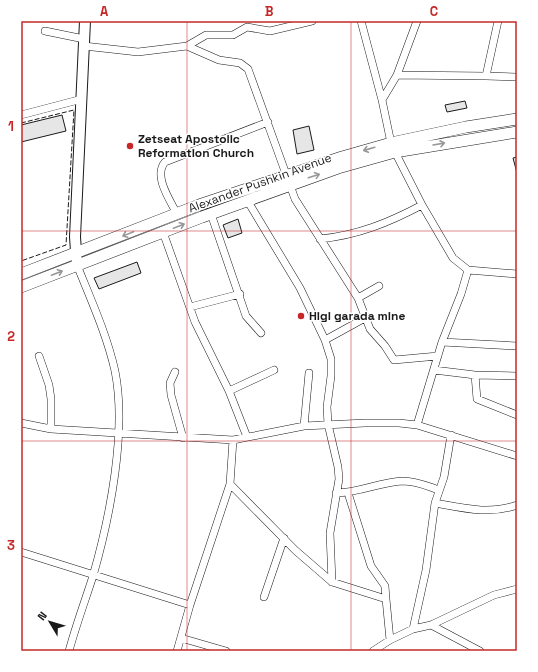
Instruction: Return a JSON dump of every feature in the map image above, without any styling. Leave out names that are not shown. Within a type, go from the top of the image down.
[{"type":"main road","name":"Alexander Pushkin Avenue","points":[[21,274],[77,254],[199,205],[288,180],[393,147],[466,127],[517,119]]},
{"type":"main road","name":"Alexander Pushkin Avenue","points":[[393,147],[517,132]]},
{"type":"main road","name":"Alexander Pushkin Avenue","points":[[21,287],[247,200],[288,180]]},
{"type":"main road","points":[[199,205],[207,215]]},
{"type":"street","points":[[69,651],[93,575],[116,467],[118,433],[115,372],[100,323],[77,265],[75,237],[85,21]]},
{"type":"street","points":[[279,30],[286,21]]},
{"type":"street","points":[[45,30],[84,43],[138,52],[187,46],[206,34],[228,36],[247,27],[265,31],[279,30],[312,21]]},
{"type":"street","points":[[361,21],[393,147],[422,205],[453,258],[468,270],[517,274]]},
{"type":"street","points":[[382,100],[397,75],[417,21]]},
{"type":"street","points":[[486,76],[498,21]]},
{"type":"street","points":[[187,46],[219,60],[244,65],[248,69],[295,199],[358,298],[373,335],[385,346],[394,360],[438,356]]},
{"type":"street","points":[[397,75],[517,77]]},
{"type":"street","points":[[21,115],[82,99]]},
{"type":"street","points":[[177,214],[164,189],[160,173],[160,168],[165,162],[268,122]]},
{"type":"street","points":[[247,200],[300,288],[325,340],[330,359],[331,376],[327,399],[328,424],[338,467],[339,479],[330,533],[332,582]]},
{"type":"street","points":[[320,239],[359,233],[399,217],[422,205]]},
{"type":"street","points":[[207,215],[240,294],[246,316],[261,333]]},
{"type":"street","points":[[163,232],[195,322],[229,391],[247,437]]},
{"type":"street","points":[[417,425],[442,342],[461,294],[468,270]]},
{"type":"street","points":[[358,298],[379,286]]},
{"type":"street","points":[[190,308],[240,294]]},
{"type":"street","points":[[325,340],[366,318]]},
{"type":"street","points":[[442,342],[517,346]]},
{"type":"street","points":[[39,356],[49,385],[51,398],[51,429]]},
{"type":"street","points":[[229,391],[274,370]]},
{"type":"street","points":[[434,370],[475,375],[517,376]]},
{"type":"street","points":[[175,372],[170,383],[171,395],[183,438]]},
{"type":"street","points":[[304,426],[309,373]]},
{"type":"street","points":[[475,375],[477,399],[517,415]]},
{"type":"street","points":[[21,423],[51,429],[233,440],[304,426],[328,424],[365,423],[417,425],[517,456]]},
{"type":"street","points":[[413,629],[426,570],[435,503],[444,478],[451,435]]},
{"type":"street","points":[[177,651],[190,605],[230,484],[233,440]]},
{"type":"street","points":[[336,493],[348,493],[402,481],[417,482],[439,490]]},
{"type":"street","points":[[230,484],[311,566],[332,582],[386,599]]},
{"type":"street","points":[[348,493],[371,566],[385,586],[390,640]]},
{"type":"street","points":[[435,503],[489,511],[507,509],[517,505]]},
{"type":"street","points":[[264,597],[284,538]]},
{"type":"street","points":[[21,552],[190,605]]},
{"type":"street","points":[[373,651],[390,640],[413,629],[431,625],[494,596],[513,589],[517,594]]},
{"type":"street","points":[[431,625],[480,651]]},
{"type":"street","points":[[181,638],[226,651]]},
{"type":"building","points":[[465,101],[467,108],[447,112],[445,105]]},
{"type":"building","points":[[62,115],[66,131],[21,142],[21,125]]},
{"type":"building","points":[[309,126],[314,150],[297,154],[293,130]]},
{"type":"building","points":[[517,157],[517,173],[513,158]]},
{"type":"building","points":[[238,219],[242,233],[228,238],[223,225]]},
{"type":"building","points":[[137,262],[141,273],[99,289],[94,278]]},
{"type":"fence","points":[[21,123],[74,110],[66,245],[21,261]]},
{"type":"place","name":"Zetseat Apostolic Reformation Church","points":[[130,146]]},
{"type":"place","name":"Higi garada mine","points":[[301,316]]}]
